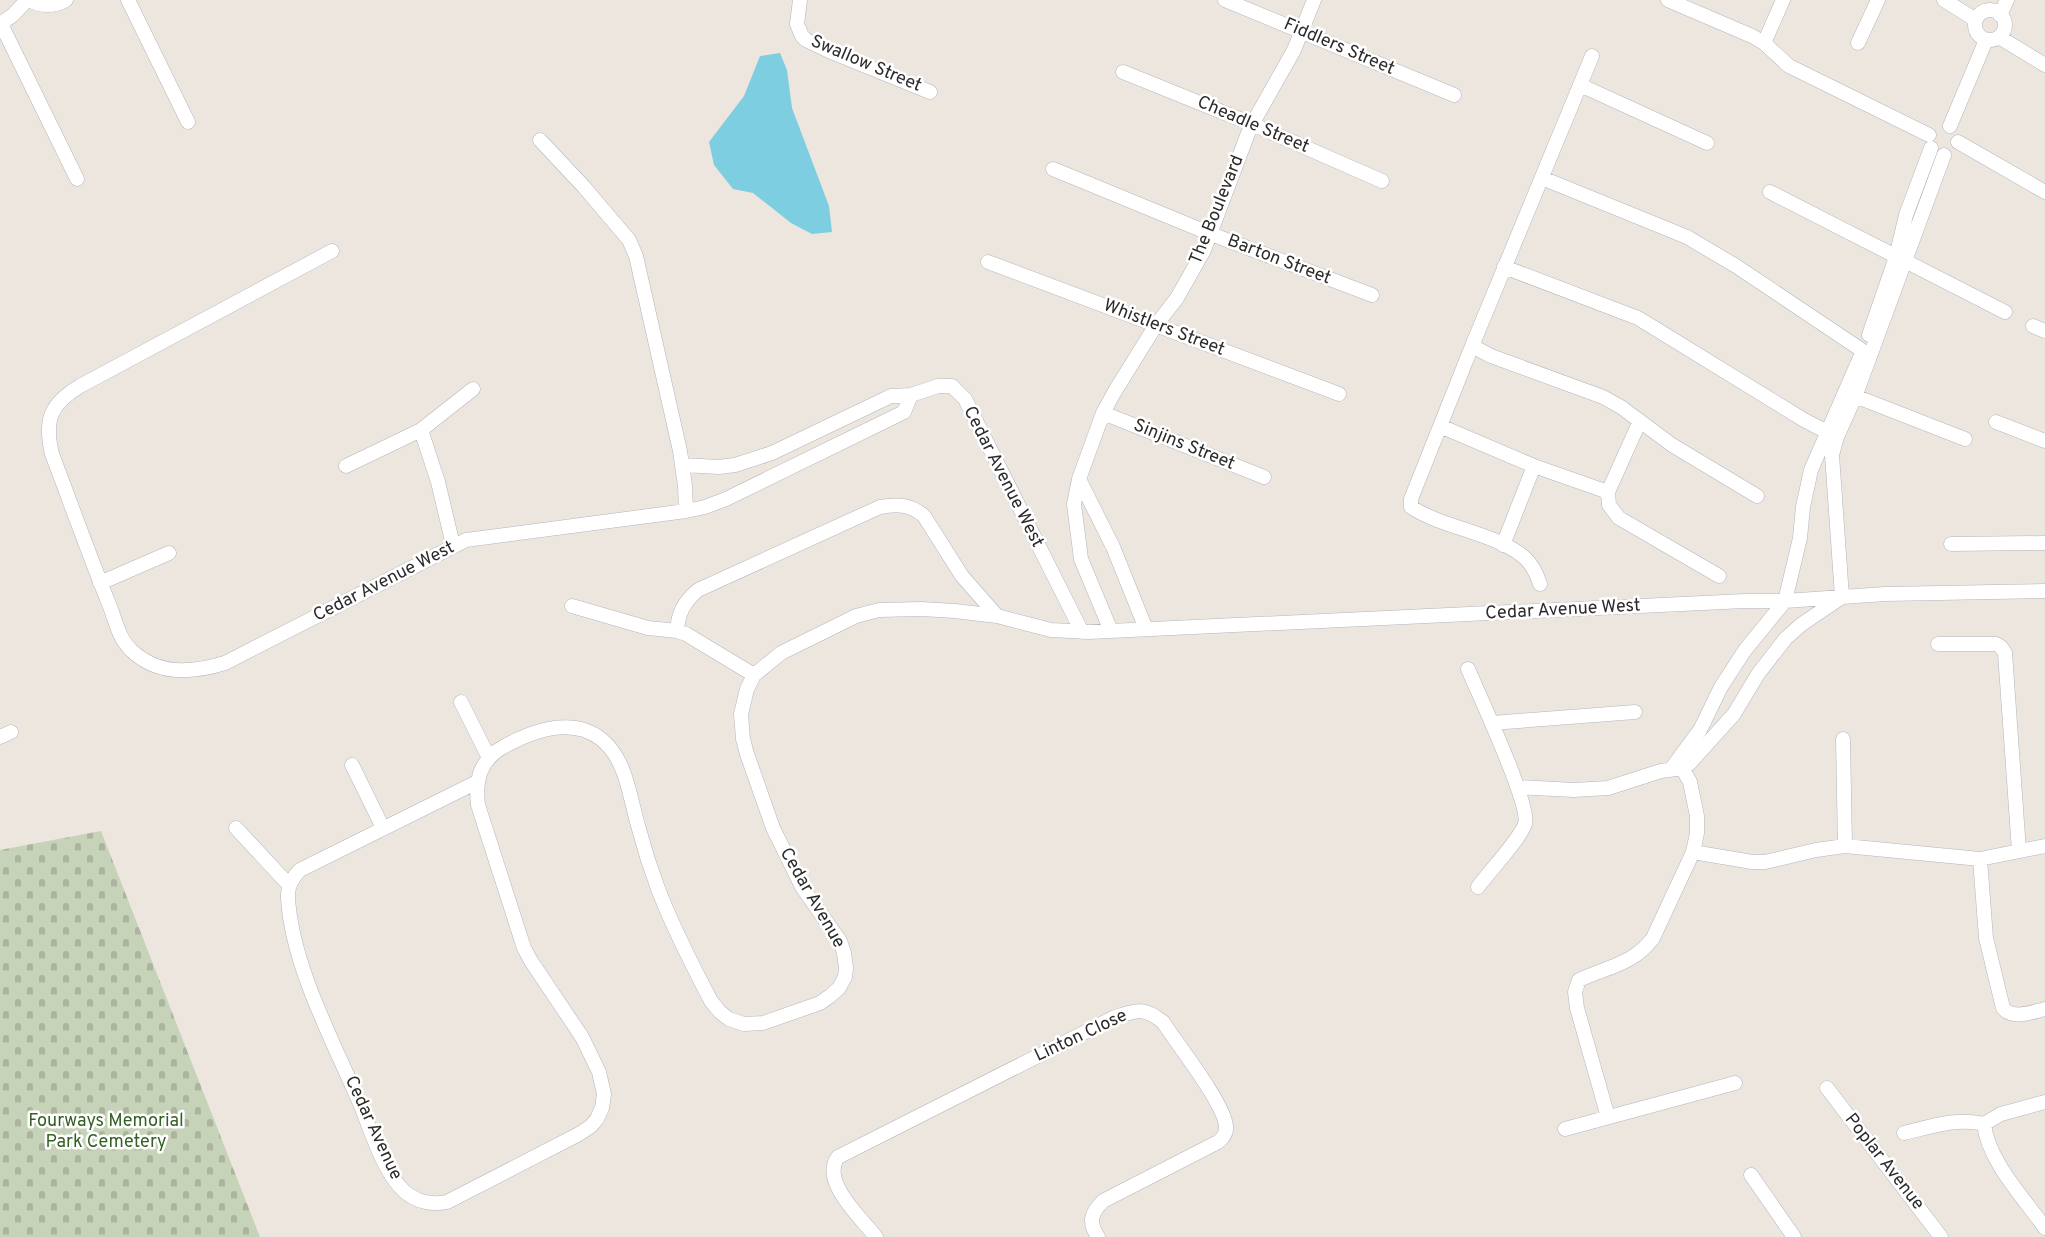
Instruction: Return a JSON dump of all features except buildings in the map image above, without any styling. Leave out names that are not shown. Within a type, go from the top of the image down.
[{"type":"street","points":[[66,0],[51,6],[39,5],[28,0],[1,24],[77,179]]},
{"type":"street","points":[[128,0],[188,122]]},
{"type":"street","name":"Swallow Street","points":[[800,0],[797,20],[802,36],[829,51],[930,92]]},
{"type":"street","name":"Fiddlers Street","points":[[1225,0],[1454,95]]},
{"type":"street","name":"The Boulevard","points":[[1111,631],[1081,559],[1074,504],[1079,479],[1103,413],[1156,325],[1186,282],[1211,234],[1252,124],[1303,31],[1314,0]]},
{"type":"street","points":[[1668,0],[1752,36],[1789,66],[1935,146],[1953,151],[1958,142],[1957,133],[1950,126],[1940,125],[1932,130],[1935,146],[1901,260],[1850,394],[1809,478],[1800,538],[1785,601],[1755,637],[1721,687],[1700,730],[1677,766]]},
{"type":"street","points":[[1764,44],[1783,0]]},
{"type":"street","points":[[1858,43],[1878,0]]},
{"type":"street","points":[[1944,0],[1989,12],[2004,23],[2003,33],[1993,38],[1950,126]]},
{"type":"street","points":[[2007,0],[1975,25],[1978,34],[1993,38],[2045,65]]},
{"type":"street","points":[[1540,584],[1528,561],[1503,545],[1411,507],[1411,499],[1592,56]]},
{"type":"street","name":"Cheadle Street","points":[[1123,72],[1382,180]]},
{"type":"street","points":[[1580,85],[1707,143]]},
{"type":"street","points":[[540,140],[584,187],[629,240],[633,249],[642,275],[682,465],[686,511]]},
{"type":"street","points":[[1958,142],[2045,192]]},
{"type":"street","name":"Barton Street","points":[[1053,169],[1211,234],[1372,296]]},
{"type":"street","points":[[1542,178],[1631,213],[1695,242],[1736,266],[1863,351]]},
{"type":"street","points":[[1770,192],[2005,312]]},
{"type":"street","name":"Cedar Avenue West","points":[[332,251],[80,386],[60,401],[49,423],[48,434],[56,465],[123,639],[129,649],[151,664],[165,670],[194,671],[225,663],[466,540],[705,507],[743,491],[904,412],[911,396],[945,385],[952,386],[964,399],[1082,632]]},
{"type":"street","points":[[1850,394],[1863,351],[1901,260]]},
{"type":"street","name":"Whistlers Street","points":[[988,262],[1339,394]]},
{"type":"street","points":[[1504,267],[1646,322],[1832,434]]},
{"type":"street","points":[[1472,346],[1503,360],[1598,394],[1672,445],[1756,496]]},
{"type":"street","points":[[346,466],[421,430],[473,389]]},
{"type":"street","points":[[1850,394],[1965,439]]},
{"type":"street","points":[[682,465],[719,467],[735,465],[772,453],[891,396],[911,396]]},
{"type":"street","name":"Sinjins Street","points":[[1103,413],[1264,477]]},
{"type":"street","points":[[1996,422],[2045,441]]},
{"type":"street","points":[[1640,423],[1608,492],[1610,506],[1619,518],[1719,576]]},
{"type":"street","points":[[1440,426],[1534,466],[1608,492]]},
{"type":"street","points":[[421,430],[438,482],[453,545]]},
{"type":"street","points":[[1517,787],[1593,790],[1624,784],[1689,764],[1726,725],[1758,674],[1786,638],[1802,624],[1842,597],[1832,434]]},
{"type":"street","points":[[735,465],[743,491]]},
{"type":"street","points":[[1503,545],[1534,466]]},
{"type":"street","points":[[1079,479],[1113,547],[1146,629]]},
{"type":"street","points":[[677,632],[683,605],[698,590],[868,511],[891,505],[908,506],[924,516],[962,576],[996,616]]},
{"type":"street","points":[[1951,544],[2045,543]]},
{"type":"street","points":[[100,583],[169,553]]},
{"type":"street","name":"Cedar Avenue West","points":[[996,616],[1051,630],[1082,632],[1745,601],[2045,591]]},
{"type":"street","points":[[572,606],[648,628],[686,634],[754,675],[781,653],[867,612],[921,609],[996,616]]},
{"type":"street","points":[[1755,637],[1776,650]]},
{"type":"street","points":[[1938,644],[1989,643],[2001,647],[2005,653],[2019,851]]},
{"type":"street","points":[[1468,669],[1517,787],[1524,809],[1525,824],[1478,887]]},
{"type":"street","name":"Cedar Avenue","points":[[289,885],[287,896],[290,921],[310,988],[385,1162],[405,1192],[429,1204],[447,1202],[579,1134],[591,1126],[600,1113],[604,1100],[602,1082],[582,1037],[524,948],[478,805],[477,782],[480,771],[489,758],[512,742],[539,730],[565,726],[581,729],[603,740],[612,750],[622,768],[653,873],[677,935],[711,1001],[729,1019],[744,1024],[763,1023],[820,1003],[839,988],[845,977],[846,961],[840,941],[795,874],[773,828],[747,754],[741,714],[747,689],[754,675]]},
{"type":"street","points":[[461,702],[489,758]]},
{"type":"street","points":[[1492,723],[1635,712]]},
{"type":"street","points":[[1709,712],[1726,725]]},
{"type":"street","points":[[1844,739],[1845,846]]},
{"type":"street","points":[[352,765],[383,828]]},
{"type":"street","points":[[1608,1117],[1575,999],[1576,985],[1579,980],[1627,961],[1646,948],[1653,938],[1693,852],[1697,833],[1697,816],[1690,782],[1677,766]]},
{"type":"street","points":[[236,828],[289,885],[293,876],[300,870],[477,782]]},
{"type":"street","points":[[1693,852],[1765,862],[1845,846],[1980,859],[2045,846]]},
{"type":"street","points":[[1980,859],[1986,938],[2003,1008],[2013,1014],[2045,1009]]},
{"type":"street","name":"Linton Close","points":[[876,1237],[835,1182],[832,1170],[838,1157],[1115,1017],[1140,1011],[1151,1013],[1162,1022],[1219,1106],[1227,1127],[1226,1134],[1218,1142],[1103,1201],[1092,1214],[1091,1223],[1098,1237]]},
{"type":"street","points":[[1565,1129],[1735,1083]]},
{"type":"street","name":"Poplar Avenue","points":[[1827,1088],[1941,1237]]},
{"type":"street","points":[[1904,1133],[1956,1122],[1984,1124],[2001,1114],[2045,1102]]},
{"type":"street","points":[[1984,1124],[1992,1156],[2045,1228]]},
{"type":"street","points":[[1751,1175],[1794,1237]]},
{"type":"green space","name":"Fourways Memorial Park Cemetery","points":[[101,831],[260,1237],[0,1237],[0,850]]},
{"type":"water","points":[[780,53],[787,70],[792,108],[829,206],[832,232],[812,234],[791,223],[753,193],[733,189],[714,165],[709,142],[744,96],[760,56]]}]
